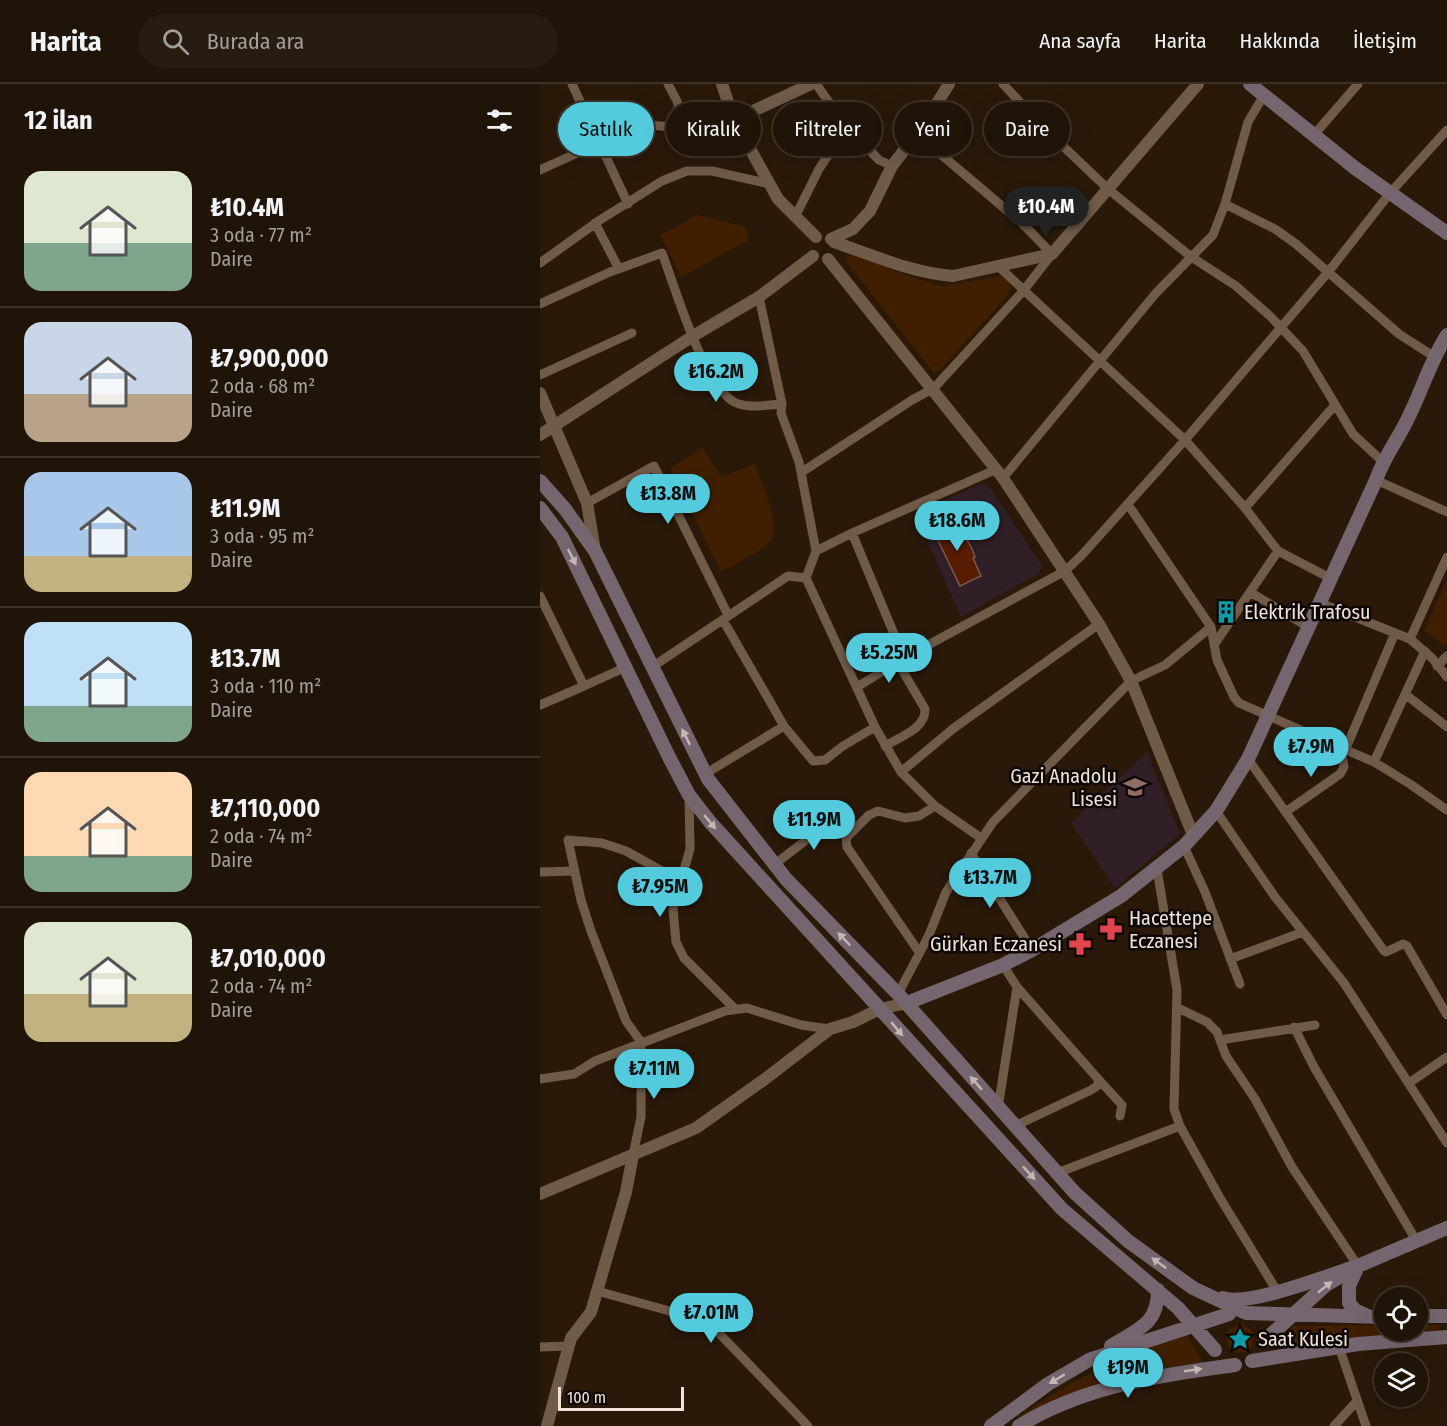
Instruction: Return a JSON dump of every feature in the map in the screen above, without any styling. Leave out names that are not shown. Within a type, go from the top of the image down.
[{"type":"main road","points":[[1250,84],[1313,135],[1447,233]]},
{"type":"main road","points":[[902,999],[1003,965],[1032,950],[1121,896],[1157,869],[1216,811],[1248,759],[1376,480],[1382,461],[1410,415],[1447,334]]},
{"type":"main road","points":[[540,481],[565,509],[594,551],[705,774],[774,864],[902,999],[1075,1193],[1128,1241],[1193,1288],[1246,1313],[1260,1323],[1265,1340]]},
{"type":"main road","points":[[540,508],[562,537],[689,795],[710,822],[1062,1209],[1158,1290],[1194,1324],[1219,1357],[1234,1365]]},
{"type":"main road","points":[[1193,1288],[1228,1300],[1244,1300],[1358,1266],[1447,1228]]},
{"type":"main road","points":[[1252,1362],[1259,1356],[1265,1340],[1326,1285],[1358,1266]]},
{"type":"main road","points":[[1358,1266],[1349,1286],[1349,1303],[1355,1310],[1374,1316]]},
{"type":"main road","points":[[992,1426],[1048,1384],[1147,1323],[1156,1313],[1158,1290]]},
{"type":"main road","points":[[1089,1359],[1229,1314],[1374,1317]]},
{"type":"main road","points":[[1215,1350],[1212,1341],[1216,1325],[1229,1314]]},
{"type":"main road","points":[[1428,1316],[1447,1316]]},
{"type":"main road","points":[[1019,1426],[1033,1417],[1082,1397],[1119,1384],[1163,1374],[1234,1365],[1339,1347],[1447,1337]]},
{"type":"street","points":[[572,84],[580,102]]},
{"type":"street","points":[[654,126],[685,128],[677,101],[668,84]]},
{"type":"street","points":[[722,84],[728,102]]},
{"type":"street","points":[[761,108],[813,84],[827,102]]},
{"type":"street","points":[[938,102],[949,84]]},
{"type":"street","points":[[1003,84],[1108,189],[1190,256],[1236,286],[1280,327],[1302,351],[1353,434],[1382,461]]},
{"type":"street","points":[[801,471],[934,388],[1024,290],[1052,254],[1198,84]]},
{"type":"street","points":[[1313,135],[1359,84]]},
{"type":"street","points":[[816,551],[852,533],[1000,473],[1101,361],[1156,293],[1213,235],[1225,204],[1248,122],[1264,95]]},
{"type":"street","points":[[857,687],[1065,571],[1129,506],[1329,271],[1390,193],[1447,130]]},
{"type":"street","points":[[540,170],[571,156]]},
{"type":"street","points":[[605,156],[628,204]]},
{"type":"street","points":[[754,156],[778,199],[816,237]]},
{"type":"street","points":[[795,217],[828,156]]},
{"type":"street","points":[[875,156],[892,166]]},
{"type":"street","points":[[832,241],[853,229],[870,211],[892,166],[900,156]]},
{"type":"street","points":[[942,156],[1023,224],[1052,254]]},
{"type":"street","points":[[540,262],[595,223],[662,181],[687,171],[712,171],[770,184]]},
{"type":"street","points":[[1225,204],[1275,230],[1329,271],[1399,334],[1439,354]]},
{"type":"street","points":[[595,223],[619,269]]},
{"type":"street","points":[[813,256],[811,244],[816,237],[824,236],[832,241],[936,275],[953,276],[1052,254]]},
{"type":"street","points":[[813,256],[820,260],[828,259],[835,250],[832,241]]},
{"type":"street","points":[[540,304],[619,269],[662,253],[693,336],[712,378],[732,401],[755,406],[782,404]]},
{"type":"street","points":[[540,435],[693,336],[759,297],[813,256]]},
{"type":"street","points":[[828,259],[934,388],[1000,473],[1099,624],[1131,681],[1240,984]]},
{"type":"street","points":[[999,267],[1185,440],[1245,508],[1278,551],[1330,578]]},
{"type":"street","points":[[759,297],[782,413],[801,471],[816,551],[806,578],[874,727],[901,772],[935,806],[981,838]]},
{"type":"street","points":[[540,375],[632,333]]},
{"type":"street","points":[[540,393],[587,503],[594,551]]},
{"type":"street","points":[[1245,508],[1335,405]]},
{"type":"street","points":[[587,503],[654,466],[726,617],[784,726],[807,755],[818,762],[825,760],[874,727]]},
{"type":"street","points":[[1376,480],[1447,512]]},
{"type":"street","points":[[1129,506],[1211,627],[1217,660],[1234,697],[1247,708],[1374,762],[1447,810]]},
{"type":"street","points":[[852,533],[901,661],[925,709],[925,714],[918,726],[885,746]]},
{"type":"street","points":[[1214,645],[1278,551]]},
{"type":"street","points":[[1410,639],[1447,557]]},
{"type":"street","points":[[652,667],[788,576],[806,578]]},
{"type":"street","points":[[1250,592],[1308,627]]},
{"type":"street","points":[[540,596],[584,686]]},
{"type":"street","points":[[1320,603],[1410,639],[1425,651],[1447,677]]},
{"type":"street","points":[[901,772],[954,728],[1099,624]]},
{"type":"street","points":[[540,1194],[696,1128],[830,1029],[853,1022],[902,999],[919,952],[946,892],[981,838],[1002,812],[1131,681],[1165,665],[1211,627]]},
{"type":"street","points":[[1287,812],[1340,774],[1344,767],[1343,747],[1395,633]]},
{"type":"street","points":[[1374,762],[1425,651]]},
{"type":"street","points":[[1437,666],[1447,656]]},
{"type":"street","points":[[540,704],[627,667]]},
{"type":"street","points":[[1405,694],[1447,727]]},
{"type":"street","points":[[705,774],[784,726]]},
{"type":"street","points":[[1248,759],[1384,951],[1402,944],[1407,946],[1447,1015]]},
{"type":"street","points":[[689,795],[690,849],[673,909],[676,942],[684,958],[735,1009]]},
{"type":"street","points":[[919,952],[846,843],[848,834],[869,815],[878,811],[905,818],[919,816],[935,806]]},
{"type":"street","points":[[1216,811],[1256,870],[1344,983],[1447,1143]]},
{"type":"street","points":[[774,864],[836,817]]},
{"type":"street","points":[[547,1426],[571,1338],[591,1312],[626,1192],[641,1117],[641,1042],[626,1021],[615,996],[581,900],[568,840],[602,843],[626,851],[680,881]]},
{"type":"street","points":[[971,853],[1032,950]]},
{"type":"street","points":[[1157,869],[1175,967],[1178,1008],[1173,1101],[1180,1126],[1220,1198],[1278,1291]]},
{"type":"street","points":[[540,872],[575,871]]},
{"type":"street","points":[[1230,959],[1303,932]]},
{"type":"street","points":[[1003,965],[1017,987],[1122,1105],[1120,1116]]},
{"type":"street","points":[[998,1108],[1017,987]]},
{"type":"street","points":[[540,1079],[574,1074],[594,1061],[641,1042],[712,1014],[735,1009],[747,1008],[801,1025],[830,1029]]},
{"type":"street","points":[[1178,1008],[1207,1022],[1217,1032],[1226,1056],[1255,1099],[1292,1167],[1358,1266]]},
{"type":"street","points":[[1220,1040],[1294,1027],[1315,1026]]},
{"type":"street","points":[[1294,1027],[1314,1067],[1417,1242]]},
{"type":"street","points":[[1409,1083],[1447,1057]]},
{"type":"street","points":[[1015,1126],[1091,1090],[1097,1086],[1099,1080]]},
{"type":"street","points":[[1057,1173],[1180,1126]]},
{"type":"street","points":[[597,1291],[702,1320],[715,1329],[808,1426]]},
{"type":"street","points":[[540,1347],[569,1346]]},
{"type":"street","points":[[1339,1347],[1366,1426]]},
{"type":"street","points":[[1334,1426],[1357,1401]]},
{"type":"shaded area","points":[[697,215],[745,227],[749,240],[681,277],[660,235]]},
{"type":"shaded area","points":[[853,254],[941,286],[1002,276],[1007,279],[1011,287],[1008,295],[941,369],[934,373],[847,263],[846,258]]},
{"type":"shaded area","points":[[702,447],[721,477],[755,464],[773,517],[773,536],[769,543],[721,572],[670,469]]},
{"type":"shaded area","points":[[981,484],[991,489],[1042,566],[1039,573],[961,617],[915,513]]},
{"type":"shaded area","points":[[1447,579],[1447,644],[1445,646],[1424,631]]},
{"type":"shaded area","name":"Gazi Anadolu Lisesi","points":[[1147,752],[1180,834],[1115,888],[1071,823]]},
{"type":"shaded area","points":[[1240,1325],[1250,1329],[1254,1339],[1250,1349],[1240,1353],[1230,1349],[1226,1339],[1230,1329]]},
{"type":"shaded area","points":[[1374,1325],[1374,1340],[1281,1352],[1293,1326]]},
{"type":"shaded area","points":[[1428,1325],[1439,1325],[1439,1331],[1428,1332]]},
{"type":"shaded area","points":[[1186,1333],[1203,1362],[1128,1376],[1083,1391],[1014,1421],[1054,1394],[1096,1371]]},
{"type":"building","points":[[953,518],[973,551],[975,557],[973,558],[981,576],[960,586],[932,528]]},
{"type":"place","name":"Elektrik Trafosu","points":[[1226,612]]},
{"type":"place","name":"Gazi Anadolu Lisesi","points":[[1135,787]]},
{"type":"place","name":"Hacettepe Eczanesi","points":[[1111,929]]},
{"type":"place","name":"Gürkan Eczanesi","points":[[1080,944]]},
{"type":"place","name":"Saat Kulesi","points":[[1240,1339]]}]
